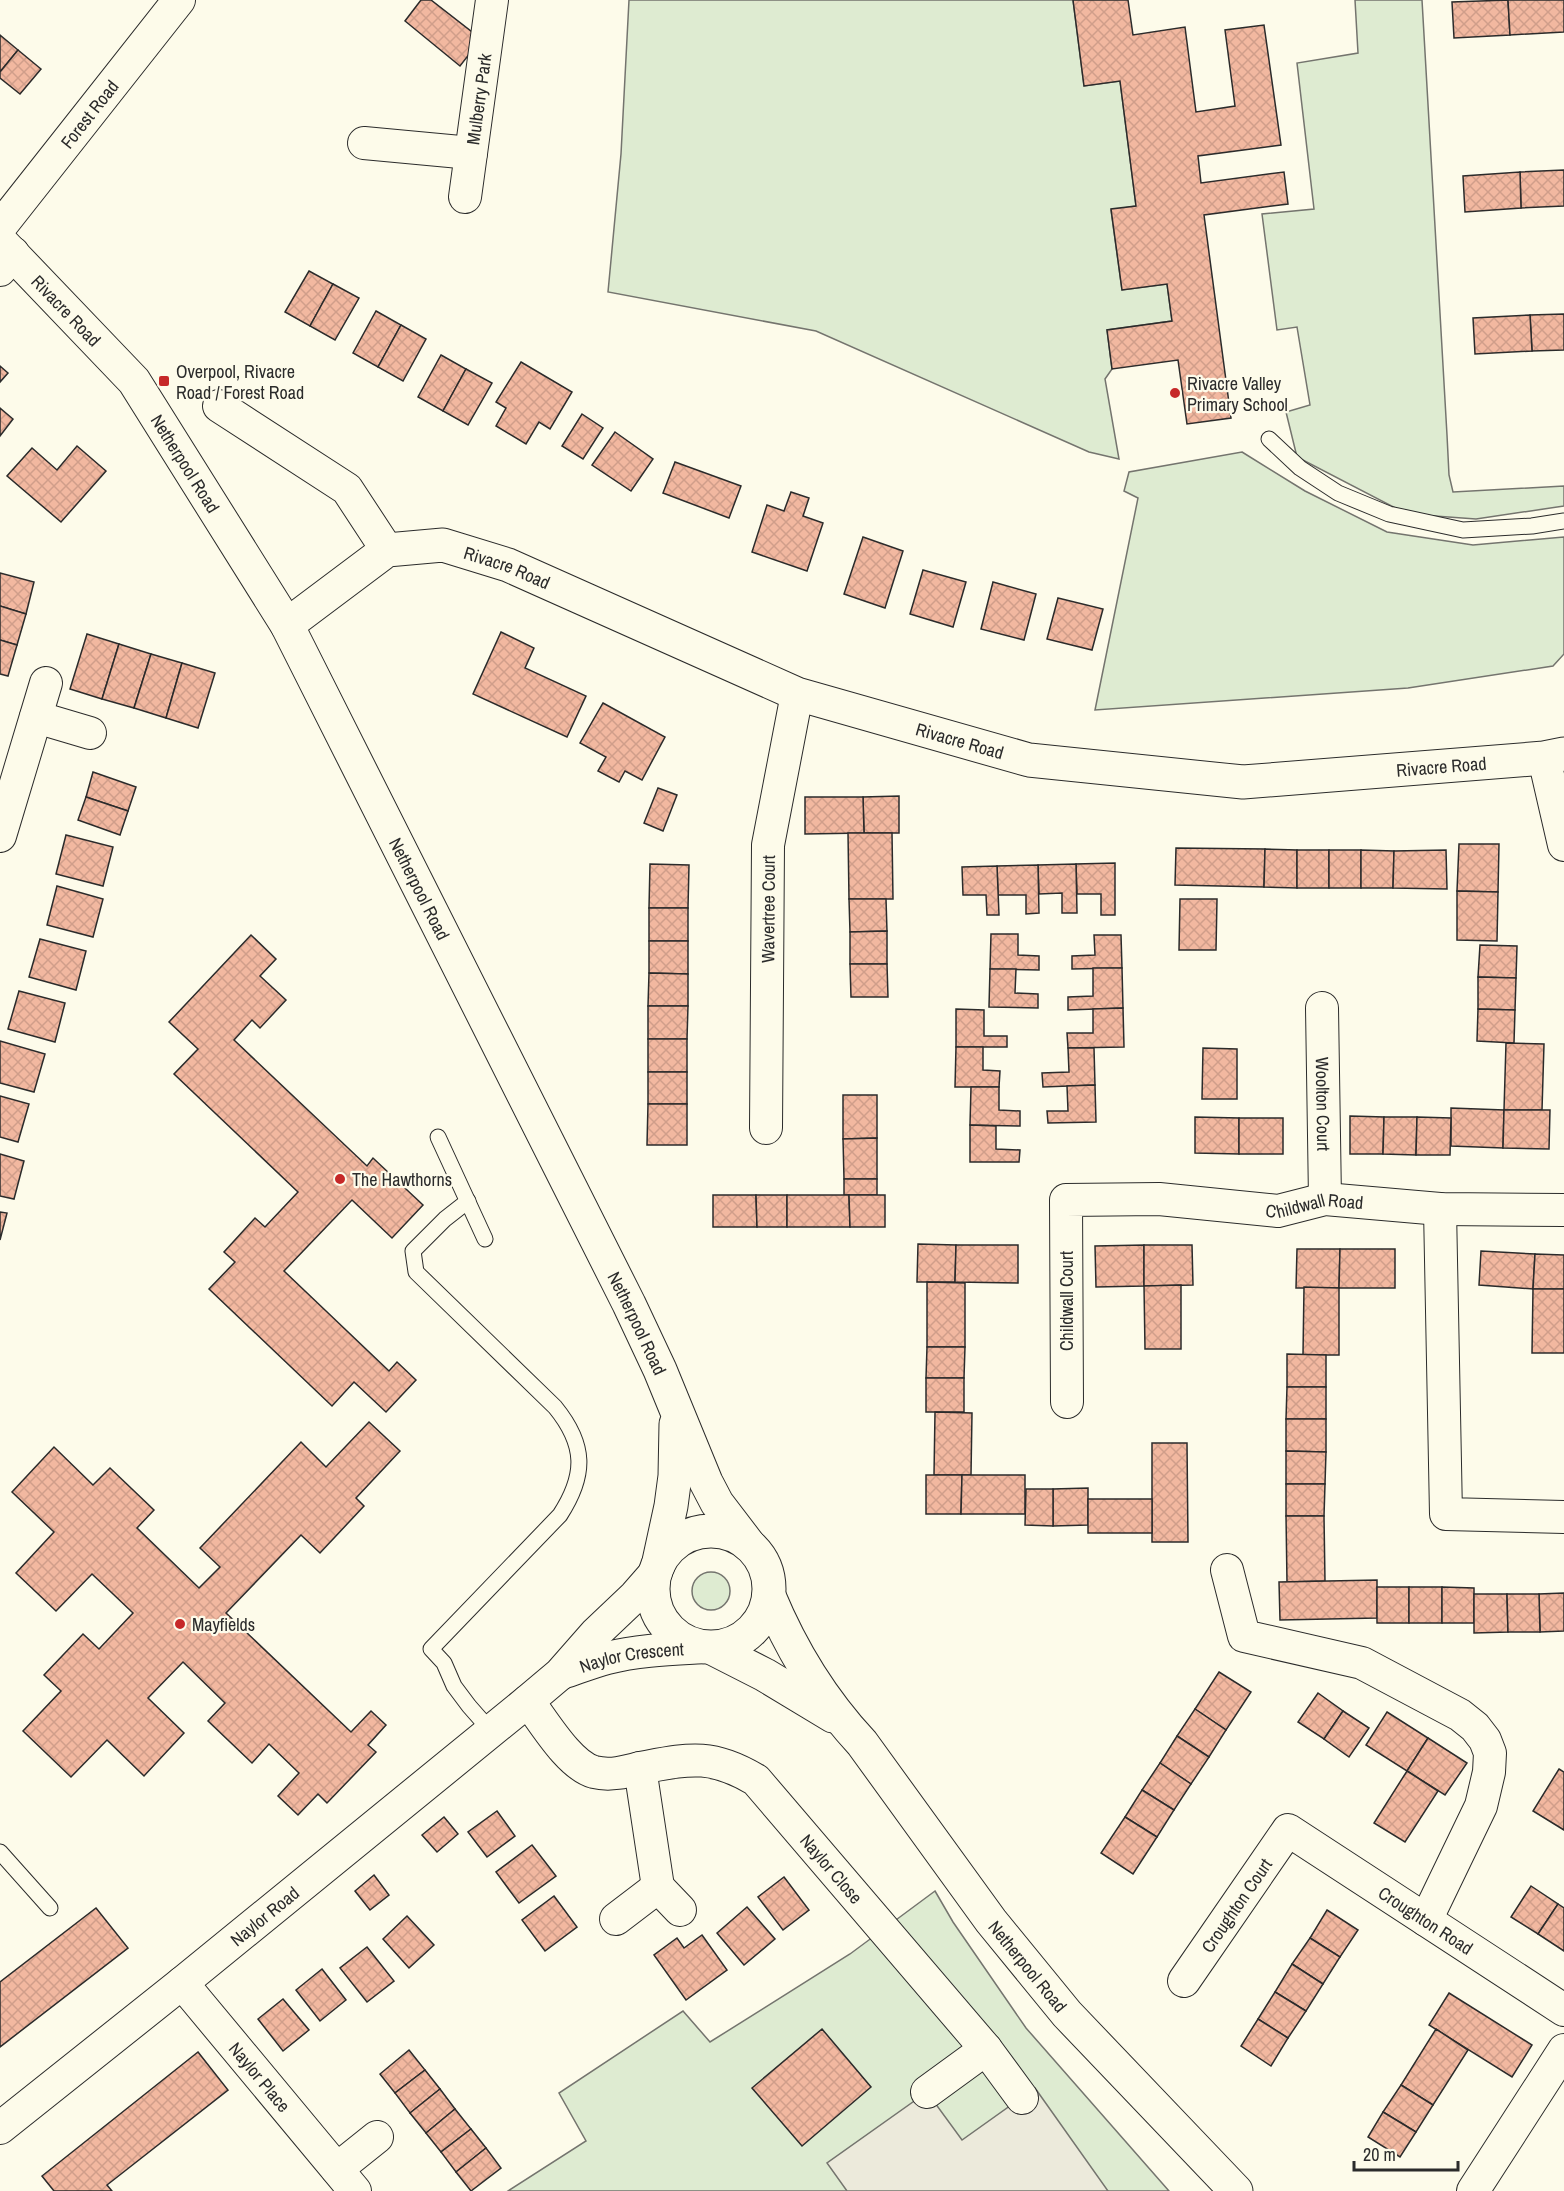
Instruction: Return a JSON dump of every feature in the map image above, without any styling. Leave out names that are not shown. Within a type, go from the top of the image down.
[{"type":"main road","name":"Rivacre Road","points":[[3,248],[134,381]]},
{"type":"main road","name":"Netherpool Road","points":[[134,381],[287,625],[593,1232],[660,1370],[706,1482],[717,1503],[749,1545]]},
{"type":"main road","name":"Rivacre Road","points":[[387,550],[443,545],[508,565],[797,694],[1029,760],[1243,782],[1554,756]]},
{"type":"main road","points":[[287,625],[387,550]]},
{"type":"main road","name":"Netherpool Road","points":[[657,1569],[675,1476],[676,1413]]},
{"type":"main road","points":[[702,1532],[730,1534],[749,1545],[761,1558],[768,1576],[769,1596],[766,1609],[760,1621],[748,1634],[731,1644],[708,1648],[686,1642],[671,1631],[660,1617],[654,1598],[653,1585],[657,1569],[673,1546],[682,1539],[702,1532]]},
{"type":"main road","name":"Netherpool Road","points":[[769,1596],[784,1632],[842,1722],[861,1743],[991,1921],[1067,2014],[1236,2191]]},
{"type":"main road","name":"Netherpool Road","points":[[708,1648],[765,1675],[842,1722]]},
{"type":"street","name":"Forest Road","points":[[3,248],[179,0]]},
{"type":"street","name":"Mulberry Park","points":[[465,197],[492,0]]},
{"type":"street","points":[[364,143],[471,153]]},
{"type":"street","points":[[219,406],[347,489],[387,550]]},
{"type":"street","points":[[0,836],[46,683]]},
{"type":"street","name":"Wavertree Court","points":[[766,1128],[768,845],[797,694]]},
{"type":"street","points":[[36,717],[90,733]]},
{"type":"street","points":[[1554,756],[1564,845]]},
{"type":"street","name":"Woolton Court","points":[[1322,1008],[1325,1199]]},
{"type":"street","name":"Childwall Road","points":[[1066,1200],[1159,1199],[1278,1211],[1325,1199],[1440,1209],[1564,1210]]},
{"type":"street","name":"Childwall Court","points":[[1066,1200],[1067,1402]]},
{"type":"street","points":[[1440,1209],[1446,1514],[1564,1517]]},
{"type":"street","name":"Naylor Crescent","points":[[528,1701],[560,1674],[657,1569]]},
{"type":"street","points":[[1227,1570],[1244,1636],[1362,1663],[1460,1715],[1475,1727],[1485,1740],[1490,1753],[1489,1772],[1481,1806],[1426,1920]]},
{"type":"street","name":"Naylor Crescent","points":[[560,1674],[605,1658],[632,1653],[663,1649],[708,1648]]},
{"type":"street","name":"Naylor Road","points":[[0,2128],[528,1701]]},
{"type":"street","name":"Naylor Close","points":[[528,1701],[568,1754],[580,1765],[594,1772],[615,1774],[684,1760],[710,1761],[735,1768],[756,1780],[986,2049],[1022,2098]]},
{"type":"street","points":[[640,1768],[658,1887],[680,1910]]},
{"type":"street","name":"Croughton Road","points":[[1288,1830],[1564,2010]]},
{"type":"street","name":"Croughton Court","points":[[1185,1980],[1288,1830]]},
{"type":"street","points":[[616,1919],[658,1887]]},
{"type":"street","name":"Naylor Place","points":[[182,1983],[346,2180],[377,2137]]},
{"type":"street","points":[[927,2092],[986,2049]]},
{"type":"street","points":[[1473,2191],[1564,2050]]},
{"type":"lane","points":[[1269,438],[1300,468],[1338,493],[1389,514],[1463,530],[1564,521]]},
{"type":"lane","points":[[438,1137],[485,1239]]},
{"type":"lane","points":[[468,1201],[445,1219],[413,1251],[416,1272],[555,1407],[568,1423],[576,1440],[579,1458],[578,1478],[573,1496],[560,1515],[431,1649],[444,1663],[454,1686],[491,1731]]},
{"type":"lane","points":[[0,1852],[50,1908]]},
{"type":"green space","points":[[629,0],[1073,0],[1084,86],[1120,81],[1136,206],[1111,210],[1122,290],[1167,284],[1172,321],[1107,330],[1112,369],[1105,379],[1119,459],[1089,452],[816,331],[608,292],[621,154]]},
{"type":"green space","points":[[1355,0],[1422,0],[1449,475],[1453,492],[1564,486],[1564,506],[1476,519],[1407,514],[1297,457],[1286,412],[1310,405],[1297,327],[1277,330],[1262,214],[1314,209],[1297,63],[1358,53]]},
{"type":"green space","points":[[1242,452],[1305,491],[1387,532],[1473,545],[1564,537],[1564,654],[1553,666],[1408,688],[1095,710],[1138,498],[1124,491],[1129,472]]},
{"type":"green space","points":[[711,1572],[725,1577],[730,1591],[725,1605],[711,1610],[697,1605],[692,1591],[697,1577]]},
{"type":"green space","points":[[935,1891],[953,1922],[1026,2028],[1169,2191],[508,2191],[586,2141],[559,2093],[683,2011],[710,2042],[850,1954]]},
{"type":"shaded area","points":[[1035,2088],[1108,2191],[847,2191],[827,2163],[927,2092],[962,2140]]},
{"type":"building","points":[[421,0],[431,0],[481,39],[460,66],[405,21]]},
{"type":"building","points":[[1073,0],[1128,0],[1133,35],[1185,27],[1196,112],[1235,106],[1225,30],[1264,25],[1281,145],[1198,156],[1201,183],[1284,172],[1288,204],[1204,215],[1231,418],[1187,424],[1178,360],[1112,369],[1107,330],[1172,321],[1167,284],[1122,290],[1111,209],[1136,206],[1120,81],[1084,86]]},
{"type":"building","points":[[1508,0],[1510,35],[1454,38],[1452,2]]},
{"type":"building","points":[[1508,0],[1564,0],[1564,32],[1510,35]]},
{"type":"building","points":[[0,35],[18,50],[0,72]]},
{"type":"building","points":[[18,50],[41,69],[20,94],[0,78],[0,72]]},
{"type":"building","points":[[1564,170],[1564,206],[1521,208],[1520,172]]},
{"type":"building","points":[[1520,172],[1521,208],[1465,212],[1463,176]]},
{"type":"building","points":[[309,271],[333,284],[310,326],[285,312]]},
{"type":"building","points":[[333,284],[359,298],[335,340],[310,326]]},
{"type":"building","points":[[376,311],[401,325],[378,367],[353,353]]},
{"type":"building","points":[[1564,314],[1564,350],[1532,351],[1530,315]]},
{"type":"building","points":[[1530,315],[1532,351],[1475,354],[1473,318]]},
{"type":"building","points":[[401,325],[426,339],[403,381],[378,367]]},
{"type":"building","points":[[441,355],[466,369],[443,411],[418,397]]},
{"type":"building","points":[[521,362],[572,392],[550,429],[539,422],[526,444],[496,426],[506,408],[496,402]]},
{"type":"building","points":[[0,366],[8,373],[0,382]]},
{"type":"building","points":[[466,369],[492,383],[468,425],[443,411]]},
{"type":"building","points":[[0,408],[13,419],[0,436]]},
{"type":"building","points":[[582,414],[603,428],[583,459],[562,446]]},
{"type":"building","points":[[615,432],[653,459],[631,491],[592,465]]},
{"type":"building","points":[[77,446],[106,471],[61,522],[7,476],[32,448],[57,470]]},
{"type":"building","points":[[675,462],[741,486],[729,518],[663,493]]},
{"type":"building","points":[[791,492],[809,498],[803,516],[823,523],[807,571],[752,552],[767,505],[784,511]]},
{"type":"building","points":[[863,537],[903,551],[885,608],[844,594]]},
{"type":"building","points":[[923,570],[966,582],[953,627],[910,614]]},
{"type":"building","points":[[0,573],[34,582],[26,614],[0,606]]},
{"type":"building","points":[[993,582],[1036,594],[1024,640],[981,629]]},
{"type":"building","points":[[1058,598],[1103,609],[1092,650],[1047,639]]},
{"type":"building","points":[[0,606],[26,614],[17,645],[0,640]]},
{"type":"building","points":[[501,632],[534,648],[525,668],[586,696],[567,737],[473,694]]},
{"type":"building","points":[[87,634],[119,644],[102,699],[70,689]]},
{"type":"building","points":[[0,640],[17,645],[8,676],[0,674]]},
{"type":"building","points":[[119,644],[151,654],[134,708],[102,699]]},
{"type":"building","points":[[151,654],[182,663],[166,718],[134,708]]},
{"type":"building","points":[[182,663],[215,673],[198,728],[166,718]]},
{"type":"building","points":[[603,703],[665,737],[642,780],[625,771],[619,782],[598,771],[606,757],[580,743]]},
{"type":"building","points":[[93,772],[136,787],[128,811],[86,797]]},
{"type":"building","points":[[658,788],[677,795],[663,831],[644,823]]},
{"type":"building","points":[[899,796],[899,833],[864,833],[863,797]]},
{"type":"building","points":[[86,797],[128,811],[120,835],[78,820]]},
{"type":"building","points":[[805,797],[863,797],[864,833],[805,834]]},
{"type":"building","points":[[848,833],[892,833],[893,899],[849,899]]},
{"type":"building","points":[[66,835],[113,847],[103,886],[56,874]]},
{"type":"building","points":[[1459,844],[1499,844],[1498,892],[1457,891]]},
{"type":"building","points":[[1176,848],[1265,849],[1264,887],[1175,885]]},
{"type":"building","points":[[1265,849],[1297,850],[1297,888],[1264,887]]},
{"type":"building","points":[[1297,850],[1329,850],[1329,888],[1297,888]]},
{"type":"building","points":[[1329,850],[1361,850],[1361,888],[1329,888]]},
{"type":"building","points":[[1361,850],[1394,851],[1393,888],[1361,888]]},
{"type":"building","points":[[1446,850],[1447,889],[1393,888],[1394,851]]},
{"type":"building","points":[[1115,863],[1115,915],[1101,915],[1101,894],[1077,894],[1076,864]]},
{"type":"building","points":[[650,864],[689,865],[688,908],[649,908]]},
{"type":"building","points":[[1076,864],[1077,913],[1062,913],[1062,893],[1039,894],[1038,865]]},
{"type":"building","points":[[1038,865],[1039,913],[1026,914],[1026,895],[998,895],[997,866]]},
{"type":"building","points":[[997,866],[999,915],[987,915],[986,895],[963,895],[962,867]]},
{"type":"building","points":[[57,886],[103,899],[93,937],[47,925]]},
{"type":"building","points":[[1457,891],[1498,892],[1497,941],[1457,940]]},
{"type":"building","points":[[849,899],[886,899],[887,931],[850,932]]},
{"type":"building","points":[[1180,899],[1217,899],[1216,950],[1179,950]]},
{"type":"building","points":[[649,908],[688,908],[688,941],[649,941]]},
{"type":"building","points":[[887,931],[887,964],[850,964],[850,932]]},
{"type":"building","points":[[991,934],[1018,934],[1018,955],[1039,956],[1039,970],[990,969]]},
{"type":"building","name":"The Hawthorns","points":[[251,935],[276,959],[260,976],[286,1000],[260,1028],[252,1020],[234,1040],[367,1166],[373,1158],[423,1205],[392,1238],[352,1200],[284,1271],[389,1371],[397,1362],[416,1380],[386,1412],[354,1382],[332,1406],[209,1289],[235,1262],[224,1252],[255,1218],[265,1227],[298,1192],[174,1074],[198,1049],[169,1022]]},
{"type":"building","points":[[1094,935],[1121,935],[1122,968],[1072,969],[1072,956],[1095,955]]},
{"type":"building","points":[[40,939],[86,951],[76,990],[29,977]]},
{"type":"building","points":[[649,941],[688,941],[688,974],[649,973]]},
{"type":"building","points":[[1480,945],[1517,946],[1516,978],[1478,977]]},
{"type":"building","points":[[850,964],[887,964],[888,997],[851,997]]},
{"type":"building","points":[[1093,968],[1122,968],[1123,1008],[1068,1010],[1068,997],[1093,996]]},
{"type":"building","points":[[990,969],[1016,969],[1015,993],[1038,994],[1038,1008],[989,1007]]},
{"type":"building","points":[[649,973],[688,974],[688,1006],[648,1006]]},
{"type":"building","points":[[1478,977],[1516,978],[1515,1010],[1478,1009]]},
{"type":"building","points":[[19,991],[65,1003],[55,1042],[8,1029]]},
{"type":"building","points":[[648,1006],[688,1006],[687,1039],[648,1039]]},
{"type":"building","points":[[1123,1008],[1124,1047],[1068,1048],[1067,1033],[1093,1033],[1093,1009]]},
{"type":"building","points":[[956,1009],[984,1010],[984,1036],[1007,1036],[1007,1047],[956,1047]]},
{"type":"building","points":[[1478,1009],[1515,1010],[1514,1043],[1477,1041]]},
{"type":"building","points":[[648,1039],[687,1039],[687,1072],[648,1072]]},
{"type":"building","points":[[0,1041],[45,1054],[34,1092],[0,1083]]},
{"type":"building","points":[[1506,1043],[1544,1044],[1542,1110],[1504,1110]]},
{"type":"building","points":[[956,1047],[983,1047],[983,1070],[1000,1071],[999,1087],[955,1087]]},
{"type":"building","points":[[1068,1048],[1094,1048],[1095,1085],[1043,1087],[1042,1073],[1069,1072]]},
{"type":"building","points":[[1203,1048],[1237,1049],[1237,1099],[1202,1099]]},
{"type":"building","points":[[648,1072],[687,1072],[687,1104],[648,1104]]},
{"type":"building","points":[[1095,1085],[1096,1122],[1048,1123],[1047,1111],[1068,1111],[1067,1086]]},
{"type":"building","points":[[971,1087],[999,1087],[999,1110],[1020,1111],[1020,1126],[970,1125]]},
{"type":"building","points":[[843,1095],[877,1095],[877,1138],[843,1139]]},
{"type":"building","points":[[0,1096],[29,1104],[18,1142],[0,1137]]},
{"type":"building","points":[[648,1104],[687,1104],[687,1145],[647,1145]]},
{"type":"building","points":[[1451,1108],[1504,1110],[1503,1148],[1451,1146]]},
{"type":"building","points":[[1504,1110],[1550,1110],[1549,1149],[1503,1148]]},
{"type":"building","points":[[1350,1116],[1384,1117],[1383,1154],[1350,1154]]},
{"type":"building","points":[[1195,1117],[1239,1118],[1239,1154],[1195,1153]]},
{"type":"building","points":[[1384,1117],[1417,1117],[1416,1155],[1383,1154]]},
{"type":"building","points":[[1417,1117],[1451,1118],[1450,1155],[1416,1155]]},
{"type":"building","points":[[1239,1118],[1283,1118],[1283,1154],[1239,1154]]},
{"type":"building","points":[[970,1125],[996,1126],[996,1149],[1020,1150],[1019,1162],[970,1162]]},
{"type":"building","points":[[877,1138],[877,1179],[844,1179],[843,1139]]},
{"type":"building","points":[[0,1154],[24,1161],[14,1199],[0,1196]]},
{"type":"building","points":[[844,1179],[877,1179],[877,1195],[844,1195]]},
{"type":"building","points":[[713,1195],[756,1195],[757,1227],[713,1227]]},
{"type":"building","points":[[756,1195],[787,1195],[787,1227],[757,1227]]},
{"type":"building","points":[[787,1195],[849,1195],[850,1227],[787,1227]]},
{"type":"building","points":[[849,1195],[885,1195],[885,1227],[850,1227]]},
{"type":"building","points":[[0,1212],[7,1213],[0,1240]]},
{"type":"building","points":[[918,1244],[956,1245],[955,1282],[917,1282]]},
{"type":"building","points":[[956,1245],[1018,1245],[1018,1283],[955,1282]]},
{"type":"building","points":[[1144,1245],[1144,1286],[1096,1287],[1095,1246]]},
{"type":"building","points":[[1144,1245],[1192,1245],[1193,1285],[1144,1286]]},
{"type":"building","points":[[1297,1249],[1340,1249],[1339,1288],[1296,1288]]},
{"type":"building","points":[[1340,1249],[1395,1249],[1395,1288],[1339,1288]]},
{"type":"building","points":[[1481,1251],[1535,1254],[1533,1289],[1479,1285]]},
{"type":"building","points":[[1535,1254],[1564,1255],[1564,1289],[1533,1289]]},
{"type":"building","points":[[927,1282],[965,1283],[965,1347],[927,1347]]},
{"type":"building","points":[[1181,1285],[1181,1349],[1145,1349],[1144,1286]]},
{"type":"building","points":[[1304,1287],[1339,1288],[1339,1355],[1303,1355]]},
{"type":"building","points":[[1533,1289],[1564,1289],[1564,1353],[1532,1353]]},
{"type":"building","points":[[927,1347],[965,1347],[964,1378],[926,1378]]},
{"type":"building","points":[[1287,1354],[1326,1355],[1326,1387],[1287,1387]]},
{"type":"building","points":[[926,1378],[964,1378],[964,1412],[926,1412]]},
{"type":"building","points":[[1287,1387],[1326,1387],[1326,1419],[1286,1419]]},
{"type":"building","points":[[935,1412],[972,1413],[971,1475],[934,1475]]},
{"type":"building","points":[[1286,1419],[1326,1419],[1326,1452],[1286,1451]]},
{"type":"building","name":"Mayfields","points":[[369,1422],[400,1451],[356,1498],[364,1506],[320,1553],[301,1535],[226,1613],[351,1732],[371,1711],[386,1725],[368,1745],[376,1752],[327,1803],[318,1794],[298,1815],[278,1796],[299,1773],[269,1744],[252,1763],[208,1721],[225,1703],[183,1662],[148,1698],[184,1733],[144,1776],[107,1740],[71,1777],[23,1731],[61,1691],[44,1675],[83,1634],[99,1649],[133,1613],[92,1574],[56,1611],[16,1573],[54,1532],[12,1492],[54,1447],[93,1485],[110,1468],[154,1510],[137,1528],[199,1588],[220,1567],[200,1548],[301,1442],[326,1467]]},
{"type":"building","points":[[1152,1443],[1187,1443],[1188,1542],[1152,1542]]},
{"type":"building","points":[[1286,1451],[1326,1452],[1325,1484],[1286,1484]]},
{"type":"building","points":[[926,1475],[962,1475],[961,1514],[926,1514]]},
{"type":"building","points":[[962,1475],[1025,1475],[1025,1514],[961,1514]]},
{"type":"building","points":[[1286,1484],[1325,1484],[1324,1516],[1286,1516]]},
{"type":"building","points":[[1088,1488],[1088,1525],[1053,1526],[1053,1489]]},
{"type":"building","points":[[1026,1489],[1053,1489],[1053,1526],[1025,1525]]},
{"type":"building","points":[[1088,1499],[1152,1499],[1152,1533],[1088,1533]]},
{"type":"building","points":[[1286,1516],[1324,1516],[1325,1581],[1287,1582]]},
{"type":"building","points":[[1377,1580],[1377,1618],[1280,1620],[1279,1582]]},
{"type":"building","points":[[1377,1587],[1409,1587],[1409,1623],[1377,1623]]},
{"type":"building","points":[[1409,1587],[1442,1587],[1442,1623],[1409,1623]]},
{"type":"building","points":[[1442,1587],[1474,1588],[1474,1623],[1442,1623]]},
{"type":"building","points":[[1564,1593],[1564,1631],[1540,1632],[1539,1594]]},
{"type":"building","points":[[1474,1594],[1507,1594],[1508,1632],[1474,1633]]},
{"type":"building","points":[[1507,1594],[1539,1594],[1540,1632],[1508,1632]]},
{"type":"building","points":[[1219,1672],[1251,1692],[1226,1730],[1195,1709]]},
{"type":"building","points":[[1318,1693],[1343,1711],[1324,1739],[1298,1722]]},
{"type":"building","points":[[1195,1709],[1226,1730],[1209,1757],[1177,1736]]},
{"type":"building","points":[[1343,1711],[1369,1728],[1349,1757],[1324,1739]]},
{"type":"building","points":[[1387,1712],[1428,1738],[1407,1771],[1366,1745]]},
{"type":"building","points":[[1177,1736],[1209,1757],[1191,1784],[1160,1763]]},
{"type":"building","points":[[1428,1738],[1467,1763],[1445,1795],[1407,1771]]},
{"type":"building","points":[[1160,1763],[1191,1784],[1174,1810],[1142,1790]]},
{"type":"building","points":[[1559,1769],[1564,1772],[1564,1830],[1533,1811]]},
{"type":"building","points":[[1407,1771],[1438,1791],[1405,1842],[1374,1823]]},
{"type":"building","points":[[1142,1790],[1174,1810],[1157,1837],[1125,1817]]},
{"type":"building","points":[[497,1811],[515,1836],[487,1857],[468,1832]]},
{"type":"building","points":[[444,1817],[458,1834],[437,1852],[422,1835]]},
{"type":"building","points":[[1125,1817],[1157,1837],[1133,1874],[1101,1853]]},
{"type":"building","points":[[532,1845],[556,1876],[519,1903],[496,1872]]},
{"type":"building","points":[[374,1875],[389,1895],[370,1910],[355,1891]]},
{"type":"building","points":[[784,1877],[809,1910],[783,1930],[758,1897]]},
{"type":"building","points":[[1531,1886],[1558,1904],[1538,1934],[1511,1917]]},
{"type":"building","points":[[554,1896],[577,1927],[545,1951],[522,1920]]},
{"type":"building","points":[[1558,1904],[1564,1908],[1564,1951],[1538,1934]]},
{"type":"building","points":[[747,1907],[775,1939],[744,1965],[717,1933]]},
{"type":"building","points":[[96,1908],[128,1948],[0,2047],[0,1982]]},
{"type":"building","points":[[1327,1910],[1358,1930],[1340,1957],[1310,1938]]},
{"type":"building","points":[[407,1916],[434,1945],[409,1968],[383,1939]]},
{"type":"building","points":[[702,1935],[727,1970],[686,2000],[654,1955],[677,1938],[684,1948]]},
{"type":"building","points":[[1310,1938],[1340,1957],[1323,1984],[1292,1964]]},
{"type":"building","points":[[367,1947],[394,1981],[367,2002],[340,1968]]},
{"type":"building","points":[[1292,1964],[1323,1984],[1306,2011],[1275,1992]]},
{"type":"building","points":[[322,1969],[346,2000],[320,2021],[296,1990]]},
{"type":"building","points":[[1275,1992],[1306,2011],[1288,2038],[1258,2019]]},
{"type":"building","points":[[1449,1993],[1532,2045],[1512,2077],[1429,2025]]},
{"type":"building","points":[[283,1999],[309,2030],[283,2051],[258,2019]]},
{"type":"building","points":[[1258,2019],[1288,2038],[1271,2066],[1241,2046]]},
{"type":"building","points":[[822,2029],[871,2087],[802,2146],[752,2088]]},
{"type":"building","points":[[1436,2029],[1468,2050],[1433,2105],[1401,2085]]},
{"type":"building","points":[[409,2050],[425,2070],[395,2093],[380,2074]]},
{"type":"building","points":[[198,2052],[228,2090],[107,2185],[112,2191],[54,2191],[42,2176]]},
{"type":"building","points":[[425,2070],[440,2089],[410,2113],[395,2093]]},
{"type":"building","points":[[1401,2085],[1433,2105],[1416,2132],[1383,2112]]},
{"type":"building","points":[[440,2089],[455,2109],[426,2133],[410,2113]]},
{"type":"building","points":[[455,2109],[471,2129],[441,2152],[426,2133]]},
{"type":"building","points":[[1383,2112],[1416,2132],[1400,2157],[1368,2137]]},
{"type":"building","points":[[471,2129],[486,2148],[456,2172],[441,2152]]},
{"type":"building","points":[[486,2148],[501,2168],[471,2191],[456,2172]]},
{"type":"place","name":"Overpool, Rivacre Road / Forest Road","points":[[164,381]]},
{"type":"place","name":"Rivacre Valley Primary School","points":[[1175,393]]},
{"type":"place","name":"The Hawthorns","points":[[340,1179]]},
{"type":"place","name":"Mayfields","points":[[180,1624]]}]
